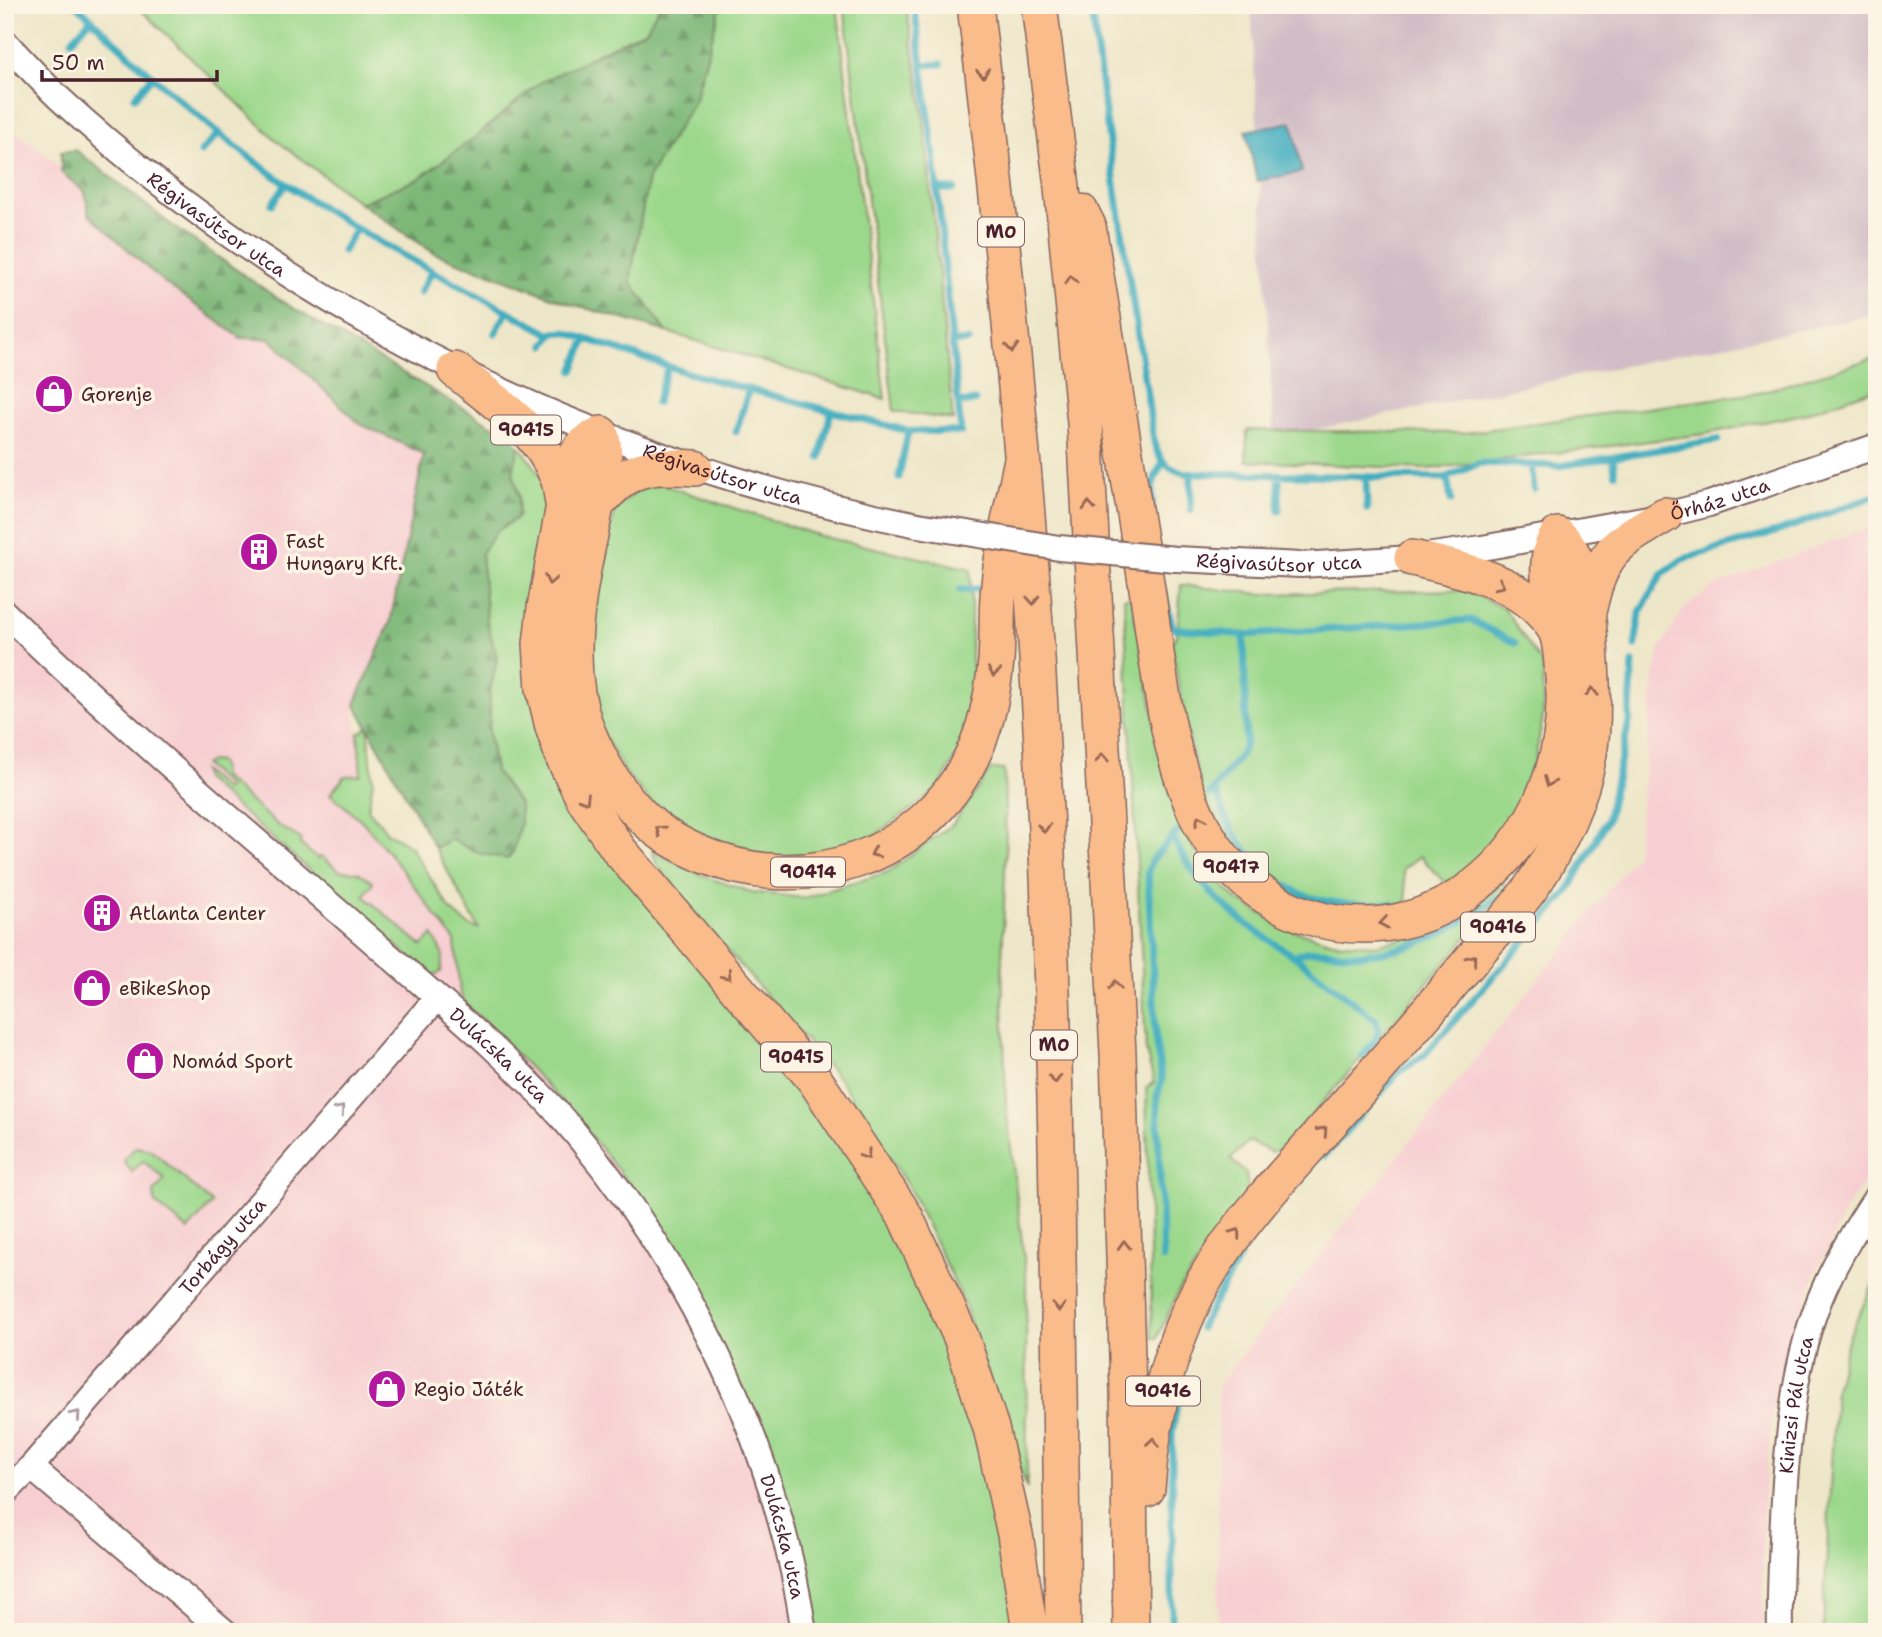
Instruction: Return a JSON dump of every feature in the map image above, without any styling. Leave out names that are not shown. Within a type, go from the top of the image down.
[{"type":"highway","name":"M0","points":[[975,5],[999,211],[1037,658],[1055,1059],[1063,1632]]},
{"type":"highway","points":[[1039,5],[1061,178],[1085,423],[1118,1053],[1128,1391],[1131,1632]]},
{"type":"highway","name":"90417","points":[[1061,178],[1088,226],[1163,690],[1180,770],[1199,819],[1220,855],[1241,878],[1273,902],[1290,911],[1333,923],[1370,925],[1406,919],[1460,896],[1483,879],[1509,852],[1531,821],[1547,789],[1557,758],[1564,707],[1563,682],[1548,568],[1550,544],[1558,535]]},
{"type":"highway","name":"90415","points":[[455,370],[526,430],[545,451],[557,475],[580,509]]},
{"type":"highway","name":"90415","points":[[601,434],[588,441],[574,458],[580,509],[545,608],[541,644],[544,689],[564,759],[584,799],[620,850],[815,1080],[905,1216],[961,1337],[982,1398],[1015,1534],[1030,1632]]},
{"type":"highway","name":"90414","points":[[580,509],[574,655],[580,704],[599,760],[614,783],[654,827],[687,848],[724,864],[764,871],[802,873],[838,866],[876,853],[909,834],[953,788],[972,756],[989,707],[996,663],[999,584],[1022,459]]},
{"type":"highway","points":[[580,509],[638,469],[695,468]]},
{"type":"highway","name":"90416","points":[[1587,615],[1595,579],[1603,562],[1633,534],[1665,514]]},
{"type":"highway","name":"90416","points":[[1139,1632],[1148,1479],[1155,1426],[1175,1347],[1202,1286],[1219,1255],[1251,1213],[1421,1021],[1532,886],[1566,825],[1589,756],[1593,716],[1587,615],[1577,564],[1571,550],[1558,535]]},
{"type":"highway","points":[[1412,558],[1485,577],[1506,587],[1535,606],[1557,633]]},
{"type":"street","name":"Régivasútsor utca","points":[[5,42],[59,98],[167,189],[259,256],[355,317],[455,370],[601,434],[695,468],[806,500],[918,525],[1059,548],[1176,559],[1301,565],[1412,558],[1558,535]]},
{"type":"street","name":"Őrház utca","points":[[1558,535],[1709,504],[1877,446]]},
{"type":"street","name":"Dulácska utca","points":[[5,613],[176,771],[488,1041],[575,1133],[605,1171],[668,1265],[703,1326],[750,1429],[771,1486],[798,1590],[804,1632]]},
{"type":"street","name":"Torbágy utca","points":[[5,1493],[32,1467],[437,998]]},
{"type":"street","name":"Kinizsi Pál utca","points":[[1780,1632],[1779,1563],[1790,1410],[1805,1343],[1824,1289],[1877,1196]]},
{"type":"street","points":[[32,1467],[225,1632]]},
{"type":"shaded area","points":[[1251,5],[1877,5],[1877,314],[1274,438]]},
{"type":"shaded area","points":[[5,123],[424,454],[390,623],[355,704],[361,775],[330,794],[362,821],[455,941],[460,993],[466,1005],[570,1110],[639,1197],[669,1243],[815,1632],[5,1632]]},
{"type":"shaded area","points":[[1877,524],[1877,1164],[1846,1209],[1816,1272],[1774,1400],[1763,1503],[1763,1632],[1218,1632],[1218,1385],[1636,855],[1654,677],[1660,649],[1684,609],[1714,586]]},
{"type":"green space","points":[[136,5],[660,5],[647,30],[597,53],[418,179],[360,203],[276,140]]},
{"type":"green space","points":[[660,5],[721,5],[695,99],[648,178],[630,281],[667,332],[568,303],[434,253],[360,203],[418,179],[474,138],[539,83],[646,30]]},
{"type":"green space","points":[[721,5],[837,5],[885,399],[667,332],[630,281],[648,178],[695,99]]},
{"type":"green space","points":[[844,5],[906,5],[923,110],[953,420],[894,411]]},
{"type":"green space","points":[[76,150],[173,226],[283,302],[510,436],[519,446],[513,472],[519,497],[518,517],[497,531],[481,553],[487,622],[497,658],[490,691],[489,734],[495,771],[520,805],[520,824],[513,852],[507,859],[478,853],[451,839],[435,848],[355,704],[390,623],[424,454],[360,424],[270,339],[241,338],[161,280],[89,214],[85,192],[61,172],[61,152]]},
{"type":"green space","points":[[1877,357],[1877,388],[1803,414],[1705,434],[1428,469],[1246,461],[1247,430],[1463,433],[1758,393]]},
{"type":"green space","points":[[519,446],[539,473],[545,498],[540,733],[860,1171],[937,1314],[987,1438],[1016,1632],[815,1632],[669,1243],[639,1197],[570,1110],[466,1005],[460,993],[455,941],[362,821],[330,794],[345,776],[361,775],[358,734],[368,727],[373,781],[368,809],[387,832],[410,846],[450,909],[468,925],[479,929],[435,848],[450,839],[478,853],[520,805],[495,771],[489,734],[490,691],[497,658],[487,622],[481,553],[497,531],[518,517],[519,497],[513,472]]},
{"type":"green space","points":[[657,483],[820,536],[971,569],[971,660],[975,692],[963,745],[937,790],[860,846],[813,860],[761,857],[690,830],[658,811],[623,769],[596,721],[591,663],[594,582],[617,507],[639,490]]},
{"type":"green space","points":[[1181,585],[1261,594],[1465,590],[1504,608],[1543,666],[1543,717],[1530,786],[1488,853],[1457,880],[1444,882],[1420,856],[1403,869],[1407,901],[1403,904],[1344,912],[1294,898],[1249,869],[1202,794],[1171,643],[1177,636]]},
{"type":"green space","points":[[1131,597],[1169,792],[1190,843],[1211,873],[1236,899],[1288,929],[1333,942],[1375,945],[1432,932],[1459,919],[1504,883],[1509,889],[1282,1149],[1271,1152],[1249,1141],[1230,1159],[1246,1173],[1248,1190],[1179,1290],[1157,1338],[1152,1337],[1146,1088],[1154,1082],[1146,1051],[1124,598]]},
{"type":"green space","points":[[210,761],[219,762],[221,776],[279,826],[301,839],[300,844],[318,859],[321,856],[340,871],[358,872],[373,882],[364,896],[422,946],[433,935],[443,955],[441,972],[434,975],[428,973],[204,779],[202,771],[225,790],[228,787],[204,765]]},
{"type":"green space","points":[[991,769],[1004,770],[1006,845],[1002,964],[1006,1105],[1026,1276],[1027,1489],[963,1300],[909,1188],[839,1078],[711,932],[657,865],[652,851],[709,878],[751,892],[804,898],[888,872],[953,824]]},
{"type":"green space","points":[[136,1147],[151,1150],[212,1203],[188,1230],[155,1203],[154,1192],[165,1179],[143,1161],[132,1172],[124,1162]]},
{"type":"green space","points":[[1877,1276],[1877,1632],[1823,1632],[1835,1389],[1849,1336]]},
{"type":"water","points":[[1292,122],[1302,172],[1257,181],[1246,131]]},
{"type":"waterway","points":[[77,5],[174,96],[279,179],[379,242],[552,335]]},
{"type":"waterway","points":[[545,345],[554,333],[565,332],[688,373],[908,431],[961,432],[934,155],[914,5]]},
{"type":"waterway","points":[[1091,5],[1154,442],[1159,455],[1169,467],[1186,473],[1445,478],[1480,463],[1559,466],[1718,440]]},
{"type":"waterway","points":[[72,40],[91,19]]},
{"type":"waterway","points":[[922,65],[941,64]]},
{"type":"waterway","points":[[135,97],[152,77]]},
{"type":"waterway","points":[[201,152],[219,133]]},
{"type":"waterway","points":[[272,204],[286,184]]},
{"type":"waterway","points":[[938,189],[954,189]]},
{"type":"waterway","points":[[343,251],[356,229]]},
{"type":"waterway","points":[[420,293],[432,271]]},
{"type":"waterway","points":[[495,333],[508,311]]},
{"type":"waterway","points":[[573,371],[586,339]]},
{"type":"waterway","points":[[952,343],[968,341]]},
{"type":"waterway","points":[[656,403],[668,366]]},
{"type":"waterway","points":[[736,432],[749,389]]},
{"type":"waterway","points":[[958,403],[975,401]]},
{"type":"waterway","points":[[820,457],[831,411]]},
{"type":"waterway","points":[[899,477],[908,431]]},
{"type":"waterway","points":[[1613,458],[1615,473]]},
{"type":"waterway","points":[[1153,519],[1153,483],[1163,463]]},
{"type":"waterway","points":[[1531,465],[1534,489]]},
{"type":"waterway","points":[[1191,473],[1191,510]]},
{"type":"waterway","points":[[1279,474],[1279,510]]},
{"type":"waterway","points":[[1366,476],[1367,509]]},
{"type":"waterway","points":[[1447,477],[1451,500]]},
{"type":"waterway","points":[[1635,646],[1640,612],[1663,573],[1683,559],[1779,531],[1877,495]]},
{"type":"waterway","points":[[960,590],[987,588]]},
{"type":"waterway","points":[[1164,593],[1173,628],[1244,635],[1471,620],[1515,643]]},
{"type":"waterway","points":[[1210,794],[1242,753],[1246,741],[1244,635]]},
{"type":"waterway","points":[[1324,1156],[1400,1071],[1424,1055],[1567,893],[1607,820],[1629,723],[1633,663]]},
{"type":"waterway","points":[[1214,788],[1234,834],[1251,856],[1283,884],[1306,896],[1327,901],[1392,904]]},
{"type":"waterway","points":[[1163,1259],[1157,1097],[1162,1079],[1156,1044],[1148,871],[1152,860],[1180,829]]},
{"type":"waterway","points":[[1173,837],[1196,874],[1224,906],[1294,956],[1311,951],[1364,954],[1401,948],[1451,928],[1498,897]]},
{"type":"waterway","points":[[1294,956],[1376,1020],[1377,1036],[1362,1057]]},
{"type":"waterway","points":[[1200,1328],[1240,1256]]},
{"type":"waterway","points":[[1172,1632],[1172,1432],[1180,1389]]},
{"type":"place","name":"Gorenje","points":[[54,394]]},
{"type":"place","name":"Fast Hungary Kft.","points":[[259,552]]},
{"type":"place","name":"Atlanta Center","points":[[102,913]]},
{"type":"place","name":"eBikeShop","points":[[92,988]]},
{"type":"place","name":"Nomád Sport","points":[[145,1061]]},
{"type":"place","name":"Regio Játék","points":[[387,1389]]}]
